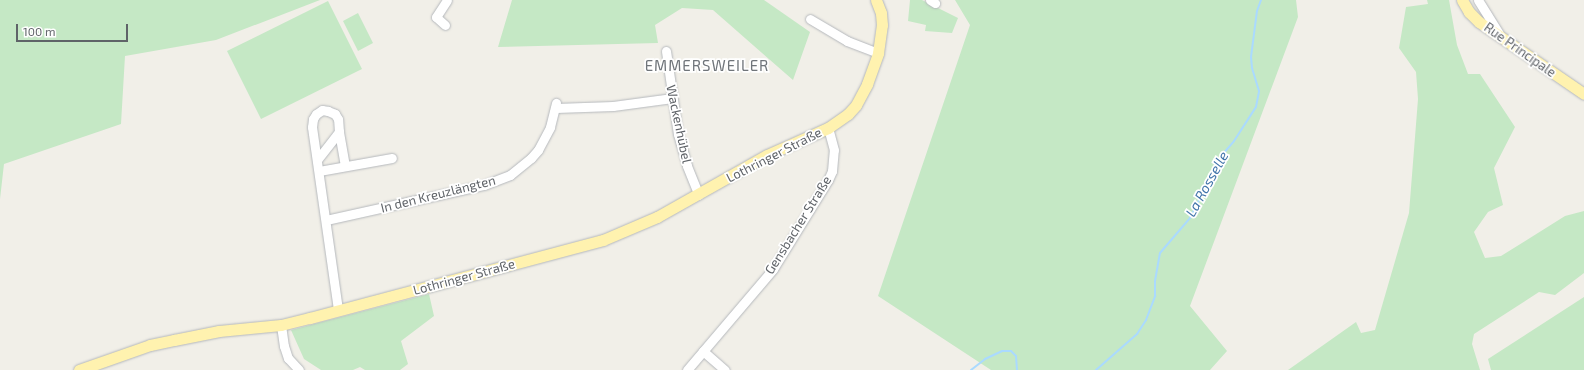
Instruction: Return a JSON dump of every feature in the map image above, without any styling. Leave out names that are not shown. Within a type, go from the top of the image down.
[{"type":"main road","points":[[828,128],[839,121],[856,105],[867,84],[878,53],[882,25],[881,13],[876,0]]},
{"type":"main road","name":"Rue Principale","points":[[1462,0],[1469,12],[1479,22],[1584,94]]},
{"type":"main road","name":"Lothringer Straße","points":[[80,370],[122,354],[168,341],[219,331],[281,325],[603,240],[657,217],[699,195],[767,155],[828,128]]},
{"type":"street","points":[[445,25],[436,18],[447,0]]},
{"type":"street","points":[[1478,0],[1500,36]]},
{"type":"street","points":[[810,19],[847,41],[878,53]]},
{"type":"street","name":"Wackenhübel","points":[[666,51],[678,134],[686,166],[699,195]]},
{"type":"street","name":"In den Kreuzlängten","points":[[326,220],[484,185],[510,175],[531,158],[538,150],[550,127],[556,105],[613,106],[672,98]]},
{"type":"street","points":[[338,310],[318,160],[312,127],[316,114],[322,110],[334,114],[338,119],[345,165]]},
{"type":"street","name":"Gensbacher Straße","points":[[689,368],[773,269],[828,180],[832,171],[834,150],[828,128]]},
{"type":"street","points":[[318,160],[339,132]]},
{"type":"street","points":[[319,171],[345,165],[392,158]]},
{"type":"street","points":[[281,325],[284,346],[288,358],[299,370]]},
{"type":"street","points":[[703,351],[725,370]]},
{"type":"green space","points":[[0,0],[320,0],[216,40],[125,56],[121,124],[4,164],[0,199]]},
{"type":"green space","points":[[512,0],[764,0],[810,32],[793,80],[713,10],[682,8],[655,25],[658,43],[498,47]]},
{"type":"green space","points":[[910,0],[922,0],[958,18],[952,33],[925,31],[926,25],[908,21]]},
{"type":"green space","points":[[955,0],[1296,0],[1298,17],[1190,306],[1227,351],[1210,370],[991,370],[878,296],[970,25]]},
{"type":"green space","points":[[1427,0],[1449,0],[1457,45],[1468,74],[1480,74],[1515,127],[1494,168],[1503,205],[1488,212],[1474,232],[1485,258],[1501,256],[1565,216],[1584,211],[1584,273],[1555,295],[1539,292],[1474,334],[1472,344],[1480,370],[1288,370],[1356,322],[1361,333],[1375,330],[1409,213],[1418,99],[1416,72],[1399,48],[1406,7],[1428,4]]},
{"type":"green space","points":[[328,1],[362,69],[261,119],[227,51]]},
{"type":"green space","points":[[358,13],[373,43],[358,51],[343,21]]},
{"type":"green space","points":[[429,294],[434,316],[401,341],[408,364],[400,370],[365,370],[360,367],[353,370],[321,370],[304,359],[291,330]]},
{"type":"green space","points":[[1584,297],[1584,370],[1491,370],[1488,359]]},
{"type":"waterway","name":"La Rosselle","points":[[1096,370],[1137,334],[1146,320],[1155,296],[1155,281],[1160,253],[1190,218],[1222,155],[1234,141],[1256,107],[1259,91],[1252,68],[1251,57],[1257,11],[1261,0]]},
{"type":"waterway","name":"La Rosselle","points":[[971,370],[985,359],[1002,351],[1011,351],[1016,356],[1017,370]]},
{"type":"district","name":"EMMERSWEILER","points":[[707,66]]}]
